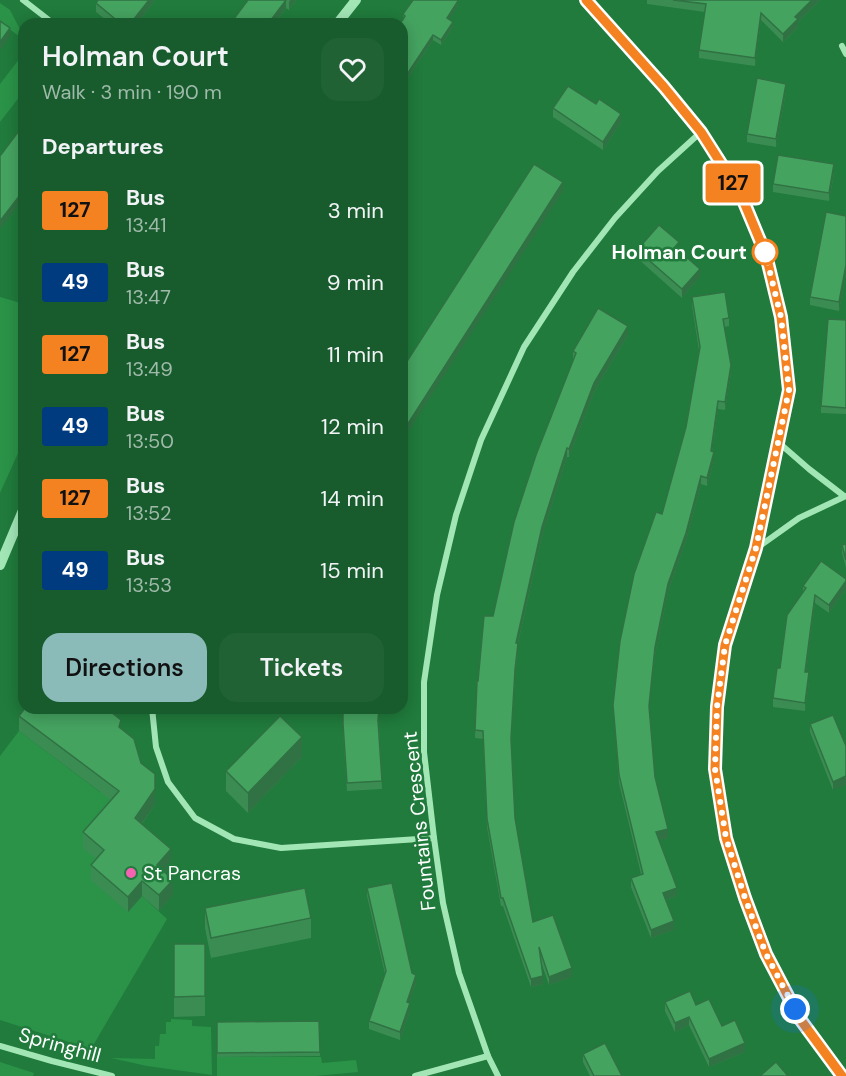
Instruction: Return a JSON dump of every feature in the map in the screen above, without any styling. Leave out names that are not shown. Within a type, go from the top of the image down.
[{"type":"street","points":[[23,0],[46,18]]},
{"type":"street","points":[[342,18],[356,0]]},
{"type":"street","points":[[586,0],[701,132],[741,195],[766,255],[781,317],[789,390],[756,548],[725,645],[717,707],[715,769],[726,838],[766,954],[800,1019],[842,1076]]},
{"type":"street","points":[[842,46],[846,54]]},
{"type":"street","name":"Fountains Crescent","points":[[498,1076],[488,1056],[459,973],[443,903],[434,838],[424,752],[424,682],[437,595],[456,515],[481,440],[524,347],[573,272],[615,218],[651,179],[701,132]]},
{"type":"street","points":[[756,548],[799,518],[845,496],[778,442]]},
{"type":"street","points":[[0,565],[18,522]]},
{"type":"street","points":[[153,714],[156,747],[168,782],[195,818],[234,839],[281,848],[434,838]]},
{"type":"street","name":"Springhill","points":[[0,1046],[112,1076]]},
{"type":"street","points":[[414,1076],[488,1056]]},
{"type":"green space","points":[[0,3],[10,10],[18,25],[18,35],[0,22]]},
{"type":"green space","points":[[18,61],[18,99],[0,122],[0,84]]},
{"type":"green space","points":[[0,297],[18,302],[18,453],[0,493]]},
{"type":"green space","points":[[19,731],[100,792],[115,794],[103,866],[128,912],[142,896],[167,919],[91,1049],[0,1020],[0,756]]},
{"type":"green space","points":[[171,1019],[192,1020],[192,1026],[211,1027],[212,1075],[147,1066],[111,1058],[155,1059],[155,1046],[159,1046],[160,1034],[166,1034],[166,1022],[171,1022]]},
{"type":"green space","points":[[217,1057],[321,1057],[322,1063],[356,1060],[358,1072],[315,1076],[217,1076]]},
{"type":"green space","points":[[0,1062],[34,1073],[33,1076],[0,1076]]},
{"type":"building","points":[[98,0],[149,0],[135,18],[114,18],[96,3]]},
{"type":"building","points":[[248,0],[286,0],[272,18],[234,18]]},
{"type":"building","points":[[413,0],[458,1],[447,18],[453,22],[441,40],[433,35],[408,73],[408,18],[404,18],[403,14]]},
{"type":"building","points":[[673,0],[812,0],[795,17],[798,19],[783,34],[761,13],[755,58],[699,50],[706,4]]},
{"type":"building","points":[[0,21],[10,28],[0,42]]},
{"type":"building","points":[[757,78],[786,84],[776,139],[747,134]]},
{"type":"building","points":[[568,86],[596,104],[599,99],[621,114],[603,142],[553,108]]},
{"type":"building","points":[[18,132],[18,198],[0,221],[0,156]]},
{"type":"building","points":[[778,155],[834,164],[829,193],[773,184]]},
{"type":"building","points":[[534,164],[563,182],[408,424],[408,360]]},
{"type":"building","points":[[826,212],[846,216],[846,265],[839,302],[810,297]]},
{"type":"building","points":[[659,225],[679,242],[675,247],[700,269],[682,289],[637,250]]},
{"type":"building","points":[[725,292],[729,318],[723,319],[731,365],[725,402],[718,401],[711,451],[714,452],[707,478],[701,476],[686,533],[668,584],[655,647],[649,706],[655,777],[668,829],[656,832],[677,888],[663,893],[674,921],[651,930],[631,878],[643,874],[619,775],[613,705],[620,641],[634,574],[656,512],[662,514],[686,427],[700,347],[692,297]]},
{"type":"building","points":[[598,308],[628,326],[594,383],[569,449],[567,448],[542,527],[516,643],[518,643],[511,739],[515,818],[533,922],[553,915],[572,968],[549,977],[539,947],[543,976],[531,979],[503,898],[501,898],[487,819],[483,731],[475,730],[477,681],[484,616],[493,616],[514,522],[536,455],[576,353],[573,351]]},
{"type":"building","points":[[828,319],[846,320],[846,408],[821,406]]},
{"type":"building","points":[[846,544],[846,560],[842,545]]},
{"type":"building","points":[[821,561],[846,581],[829,605],[815,595],[805,672],[809,672],[805,703],[773,698],[777,668],[780,668],[787,615],[806,588],[803,586]]},
{"type":"building","points":[[20,714],[114,714],[121,720],[119,727],[134,739],[141,763],[155,774],[155,789],[135,818],[171,849],[157,865],[173,880],[159,895],[142,881],[128,897],[91,865],[104,850],[83,832],[119,791],[19,716]]},
{"type":"building","points":[[343,714],[378,714],[382,781],[347,783]]},
{"type":"building","points":[[833,715],[846,746],[846,776],[833,782],[810,724]]},
{"type":"building","points":[[280,716],[302,737],[248,793],[226,771]]},
{"type":"building","points":[[392,883],[412,973],[416,975],[400,1032],[369,1021],[386,971],[367,888]]},
{"type":"building","points":[[305,888],[311,918],[211,938],[205,908]]},
{"type":"building","points":[[174,944],[205,944],[205,996],[174,997]]},
{"type":"building","points":[[690,991],[696,1005],[709,999],[722,1026],[735,1020],[745,1043],[709,1059],[689,1017],[675,1023],[665,1002]]},
{"type":"building","points":[[319,1021],[320,1052],[217,1053],[217,1022]]},
{"type":"building","points":[[605,1043],[622,1076],[594,1076],[583,1054]]},
{"type":"building","points":[[776,1062],[788,1076],[760,1076]]},
{"type":"bus line","name":"127","points":[[586,0],[701,132],[741,195],[766,255],[781,317],[789,390],[756,548],[725,645],[717,707],[715,769],[726,838],[766,954],[800,1019],[842,1076]]},
{"type":"place","name":"Holman Court","points":[[765,252]]},
{"type":"place","name":"St Pancras","points":[[131,873]]},
{"type":"route","points":[[765,252],[781,317],[789,390],[756,548],[725,645],[717,707],[715,769],[726,838],[745,898],[766,954],[795,1009]]}]
